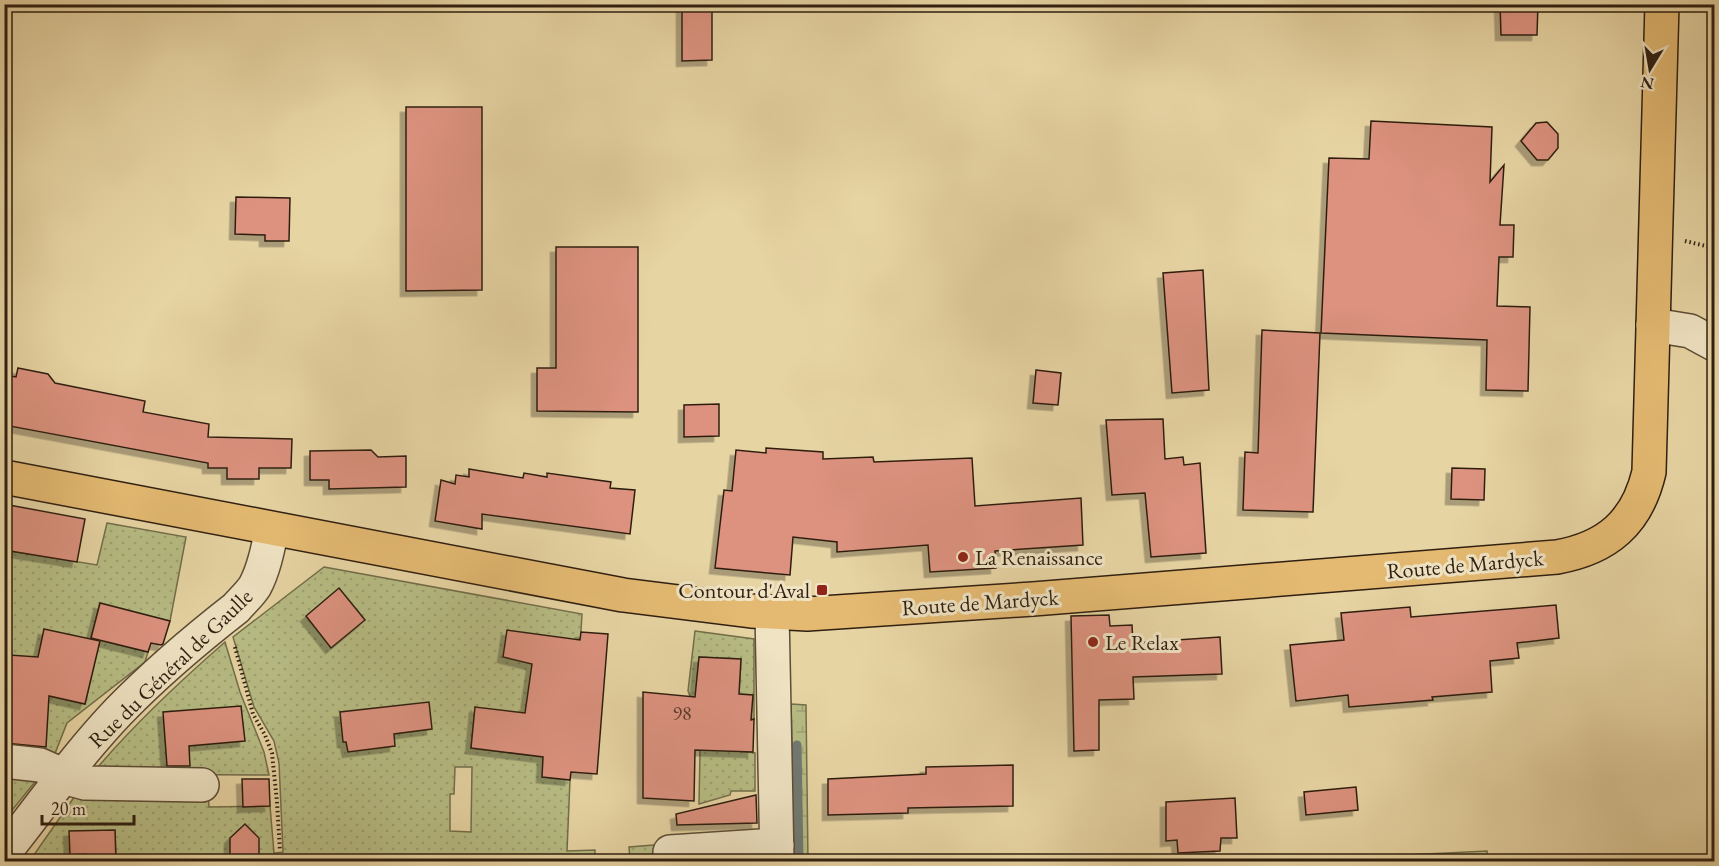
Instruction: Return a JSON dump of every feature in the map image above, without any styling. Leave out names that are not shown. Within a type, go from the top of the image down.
[{"type":"main road","name":"Route de Mardyck","points":[[4,477],[623,595],[709,607],[807,614],[1034,599],[1545,558],[1581,552],[1598,545],[1623,525],[1643,492],[1650,463],[1662,4]]},
{"type":"street","points":[[1653,325],[1690,331],[1714,344]]},
{"type":"street","name":"Rue du Général de Gaulle","points":[[4,853],[90,744],[138,692],[236,608],[255,586],[263,568],[272,529]]},
{"type":"street","points":[[670,852],[777,853],[772,612]]},
{"type":"street","points":[[4,761],[40,765],[74,780],[96,784],[202,785]]},
{"type":"path","points":[[1698,4],[1714,17]]},
{"type":"path","points":[[216,624],[232,639],[253,714],[272,753],[280,851]]},
{"type":"green space","points":[[107,523],[186,537],[170,621],[100,603],[91,638],[148,652],[145,662],[67,723],[52,761],[5,819],[4,550],[97,565]],"holes":[[[95,659],[85,704],[46,695]]]},
{"type":"green space","points":[[324,567],[582,614],[578,680],[551,778],[570,780],[567,851],[595,850],[595,861],[116,861],[115,831],[70,831],[70,854],[86,854],[86,861],[29,862],[77,793],[208,794],[209,807],[270,806],[274,853],[283,852],[279,763],[274,741],[254,707],[233,637]],"holes":[[[475,707],[529,755],[471,748]],[[455,767],[472,767],[471,832],[450,831],[450,794],[454,794]]]},
{"type":"green space","points":[[695,631],[754,639],[754,719],[751,720],[753,695],[739,694],[741,659],[699,657],[696,691],[739,751],[755,753],[755,791],[731,791],[730,795],[699,804],[699,720],[688,691]]},
{"type":"green space","points":[[225,642],[240,692],[264,752],[269,775],[92,774],[156,705]]},
{"type":"green space","points":[[791,704],[806,705],[808,861],[795,861]]},
{"type":"green space","points":[[758,837],[693,861],[630,861],[629,847]]},
{"type":"green space","points":[[1487,851],[1488,861],[1282,861]]},
{"type":"building","points":[[1500,4],[1538,4],[1537,35],[1501,35]]},
{"type":"building","points":[[712,5],[712,60],[682,61],[682,6]]},
{"type":"building","points":[[406,107],[482,107],[482,290],[406,291]]},
{"type":"building","points":[[1371,121],[1492,127],[1490,182],[1504,165],[1500,225],[1514,225],[1513,257],[1499,257],[1497,306],[1530,307],[1528,391],[1486,390],[1487,340],[1321,333],[1329,158],[1369,159]]},
{"type":"building","points":[[1547,122],[1558,134],[1558,148],[1548,160],[1537,160],[1521,141],[1536,123]]},
{"type":"building","points":[[236,197],[290,198],[289,241],[265,241],[265,235],[235,234]]},
{"type":"building","points":[[556,247],[638,247],[638,412],[537,411],[537,368],[556,368]]},
{"type":"building","points":[[1203,270],[1209,390],[1172,393],[1163,273]]},
{"type":"building","points":[[1262,330],[1320,333],[1313,512],[1243,510],[1245,452],[1258,453]]},
{"type":"building","points":[[18,368],[48,374],[55,383],[145,401],[143,412],[209,424],[208,437],[292,439],[291,468],[259,468],[259,479],[227,479],[227,468],[208,468],[208,463],[4,425],[4,375],[16,377]]},
{"type":"building","points":[[1036,370],[1061,373],[1058,405],[1033,403]]},
{"type":"building","points":[[719,404],[719,436],[684,437],[684,405]]},
{"type":"building","points":[[1163,419],[1165,459],[1183,457],[1184,465],[1200,463],[1206,553],[1151,557],[1145,493],[1112,495],[1106,420]]},
{"type":"building","points":[[766,448],[823,452],[823,459],[873,457],[874,462],[972,458],[975,506],[1081,498],[1083,545],[995,551],[996,568],[930,572],[928,545],[837,552],[837,542],[793,537],[790,575],[715,568],[724,490],[732,491],[736,450],[766,453]]},
{"type":"building","points":[[371,450],[378,457],[406,456],[406,487],[329,489],[329,480],[310,480],[310,451]]},
{"type":"building","points":[[1452,468],[1485,469],[1484,500],[1451,499]]},
{"type":"building","points":[[469,469],[523,478],[524,473],[547,477],[547,473],[611,482],[610,488],[635,490],[630,534],[482,514],[482,529],[435,521],[441,480],[455,484],[456,475],[469,477]]},
{"type":"building","points":[[9,505],[85,519],[77,562],[4,550],[4,519],[7,519]]},
{"type":"building","points":[[339,588],[365,620],[331,648],[306,616]]},
{"type":"building","points":[[100,603],[170,621],[163,644],[151,643],[148,652],[91,638]]},
{"type":"building","points":[[1556,605],[1559,638],[1517,643],[1519,658],[1490,661],[1492,692],[1432,697],[1433,700],[1349,707],[1348,695],[1296,701],[1290,645],[1344,640],[1341,613],[1410,607],[1411,617]]},
{"type":"building","points":[[1109,615],[1110,626],[1132,625],[1133,643],[1220,637],[1222,674],[1133,677],[1134,699],[1099,700],[1099,750],[1074,751],[1071,616]]},
{"type":"building","points":[[44,629],[100,641],[85,704],[49,696],[46,747],[4,743],[9,655],[38,657]]},
{"type":"building","points":[[507,630],[580,640],[581,632],[608,634],[597,774],[571,772],[570,780],[542,777],[543,757],[471,748],[475,707],[525,713],[532,664],[503,657]]},
{"type":"building","points":[[699,657],[741,659],[739,694],[753,695],[751,720],[754,719],[753,752],[695,750],[694,801],[643,798],[643,692],[695,697]]},
{"type":"building","points":[[429,702],[432,729],[394,734],[395,746],[348,752],[346,742],[343,742],[340,712]]},
{"type":"building","points":[[241,706],[245,741],[189,746],[190,766],[167,766],[163,712]]},
{"type":"building","points":[[1013,765],[1013,806],[908,808],[908,813],[828,815],[828,779],[926,774],[926,767]]},
{"type":"building","points":[[242,779],[269,779],[270,806],[243,807]]},
{"type":"building","points":[[1356,787],[1358,810],[1306,815],[1304,792]]},
{"type":"building","points":[[756,795],[757,823],[677,825],[676,814]]},
{"type":"building","points":[[1235,798],[1237,838],[1221,838],[1220,851],[1178,853],[1177,840],[1166,841],[1166,802]]},
{"type":"building","points":[[245,824],[259,838],[259,856],[230,856],[230,838]]},
{"type":"building","points":[[115,830],[116,861],[86,861],[86,854],[70,855],[69,831]]},
{"type":"waterway","points":[[797,745],[799,862]]},
{"type":"place","name":"La Renaissance","points":[[963,557]]},
{"type":"place","name":"Contour d'Aval","points":[[822,590]]},
{"type":"place","name":"Le Relax","points":[[1093,642]]}]
